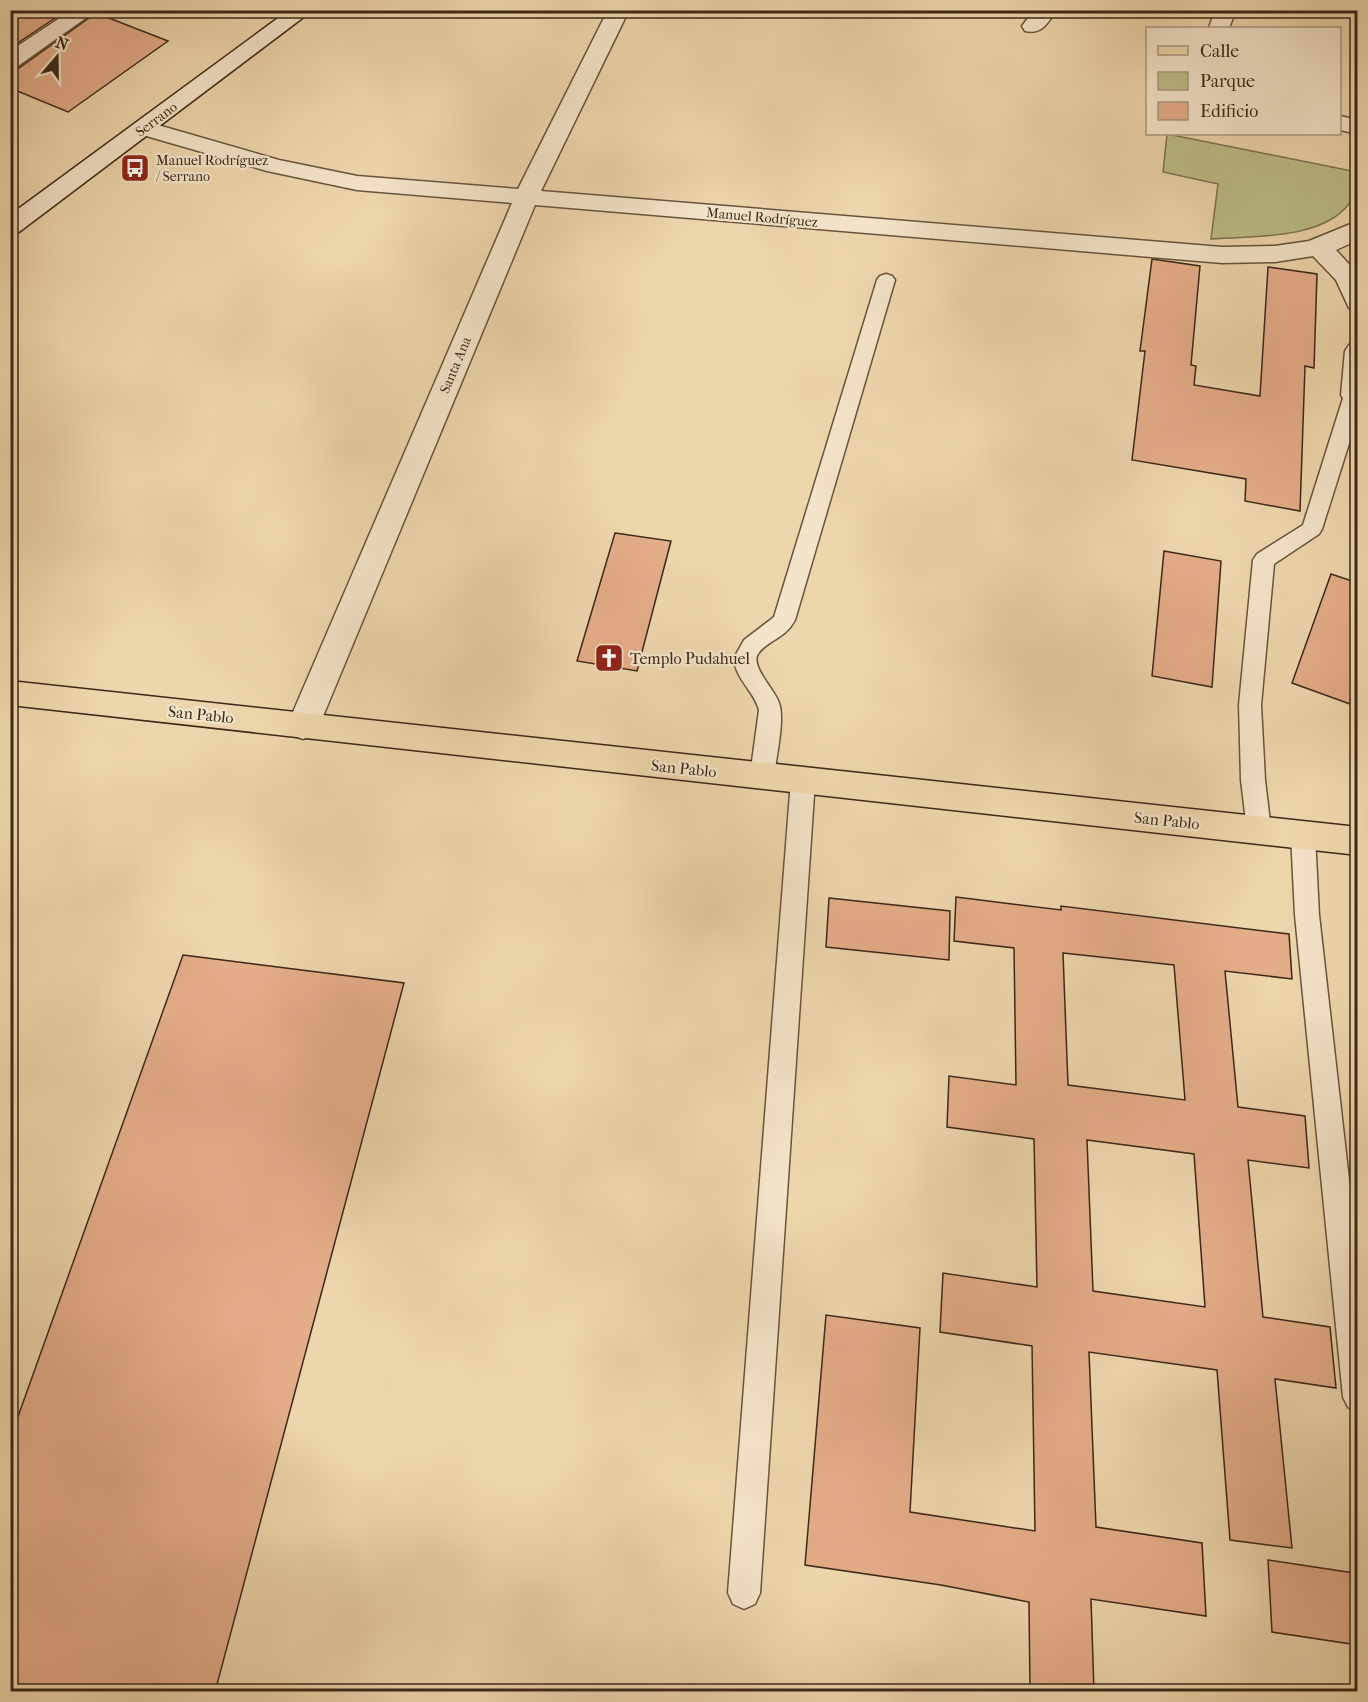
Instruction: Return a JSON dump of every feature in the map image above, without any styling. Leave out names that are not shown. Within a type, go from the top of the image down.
[{"type":"main road","name":"San Pablo","points":[[10,693],[1358,841]]},
{"type":"street","points":[[10,61],[87,10]]},
{"type":"street","name":"Serrano","points":[[10,227],[303,10]]},
{"type":"street","name":"Santa Ana","points":[[303,726],[526,198],[619,10]]},
{"type":"street","points":[[1219,27],[1226,10]]},
{"type":"street","points":[[1341,123],[1358,127]]},
{"type":"street","name":"Manuel Rodríguez","points":[[144,128],[275,166],[327,178],[526,198],[1222,255],[1265,254],[1319,247],[1335,242],[1358,229]]},
{"type":"street","points":[[1319,247],[1347,278],[1358,302]]},
{"type":"street","points":[[1354,394],[1358,351]]},
{"type":"lane","points":[[762,776],[770,710],[769,699],[745,669],[745,658],[748,649],[773,633],[784,620],[886,280]]},
{"type":"lane","points":[[1259,830],[1250,705],[1264,560],[1312,529],[1354,394]]},
{"type":"lane","points":[[744,1593],[802,780]]},
{"type":"lane","points":[[1303,835],[1307,915],[1358,1397]]},
{"type":"green space","points":[[1167,135],[1172,135],[1357,172],[1349,204],[1337,216],[1321,224],[1285,234],[1211,239],[1218,184],[1163,172]]},
{"type":"building","points":[[10,10],[67,10],[10,48]]},
{"type":"building","points":[[96,13],[168,41],[68,112],[10,88],[10,69],[19,68]]},
{"type":"building","points":[[1152,259],[1200,266],[1191,365],[1196,366],[1194,385],[1260,396],[1268,267],[1317,274],[1314,368],[1305,366],[1300,511],[1245,501],[1246,479],[1132,460],[1145,351],[1140,351]]},
{"type":"building","points":[[615,533],[671,541],[637,671],[577,661]]},
{"type":"building","points":[[1164,551],[1221,561],[1212,687],[1152,676]]},
{"type":"building","points":[[1331,574],[1358,583],[1358,680],[1350,704],[1292,683]]},
{"type":"building","points":[[956,897],[1061,910],[1061,906],[1289,934],[1292,979],[1225,971],[1238,1107],[1305,1116],[1309,1168],[1248,1160],[1263,1317],[1330,1327],[1336,1388],[1275,1379],[1292,1548],[1230,1540],[1217,1370],[1089,1352],[1096,1527],[1202,1543],[1206,1616],[1091,1599],[1094,1692],[1030,1692],[1029,1602],[941,1585],[805,1565],[826,1315],[920,1328],[910,1512],[1035,1531],[1032,1346],[940,1332],[943,1273],[1037,1287],[1034,1139],[947,1127],[949,1076],[1016,1085],[1014,948],[954,941]],"holes":[[[1063,953],[1174,965],[1185,1100],[1068,1085]],[[1087,1140],[1194,1154],[1205,1307],[1093,1291]]]},
{"type":"building","points":[[829,898],[950,911],[949,960],[826,947]]},
{"type":"building","points":[[183,955],[404,983],[215,1692],[10,1692],[10,1439]]},
{"type":"building","points":[[1268,1560],[1354,1573],[1358,1645],[1272,1632]]},
{"type":"place","name":"Manuel Rodríguez / Serrano","points":[[135,168]]},
{"type":"place","name":"Templo Pudahuel","points":[[609,658]]}]
